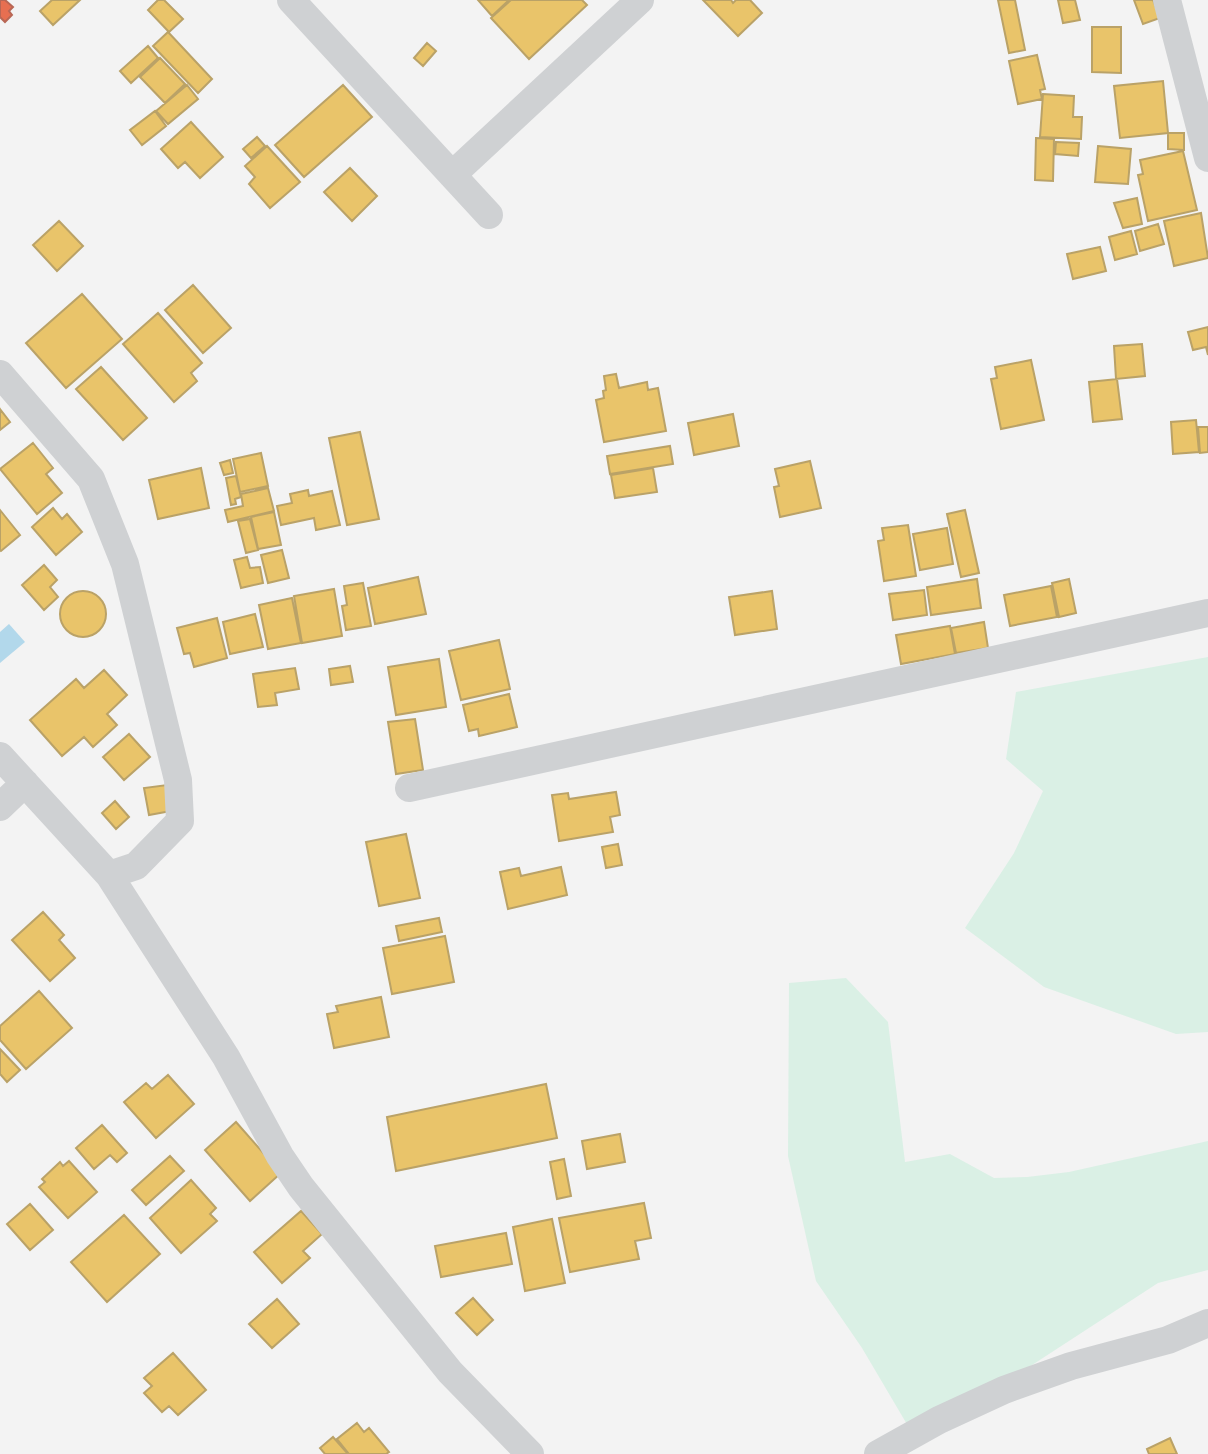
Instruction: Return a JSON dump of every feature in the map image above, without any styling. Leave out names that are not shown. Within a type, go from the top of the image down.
[{"type":"street","points":[[291,0],[489,215]]},
{"type":"street","points":[[452,175],[640,0]]},
{"type":"street","points":[[1167,0],[1208,158]]},
{"type":"street","points":[[0,374],[91,479],[125,564],[178,780],[180,821],[136,866],[109,875]]},
{"type":"street","points":[[409,788],[1208,613]]},
{"type":"street","points":[[0,756],[109,875],[226,1057],[280,1156],[301,1187],[450,1372],[530,1454]]},
{"type":"street","points":[[0,807],[25,783]]},
{"type":"street","points":[[878,1454],[939,1420],[1004,1390],[1071,1366],[1168,1340],[1208,1323]]},
{"type":"green space","points":[[1208,657],[1208,1032],[1176,1034],[1044,987],[965,928],[1014,853],[1043,791],[1006,759],[1016,692]]},
{"type":"green space","points":[[846,978],[888,1022],[905,1162],[950,1154],[994,1178],[1027,1177],[1069,1172],[1208,1141],[1208,1270],[1158,1283],[1000,1386],[908,1426],[862,1348],[816,1281],[788,1156],[789,983]]},
{"type":"water","points":[[9,624],[25,642],[0,663],[0,632]]},
{"type":"building: Homes","points":[[52,0],[80,0],[53,25],[40,11]]},
{"type":"building: Homes","points":[[158,0],[164,0],[183,19],[169,32],[148,10]]},
{"type":"building: Homes","points":[[478,0],[509,0],[492,16]]},
{"type":"building: Homes","points":[[511,0],[582,0],[587,5],[529,59],[491,18]]},
{"type":"building: Homes","points":[[703,0],[731,0],[733,3],[736,0],[750,0],[762,13],[738,36]]},
{"type":"building: Homes","points":[[998,0],[1015,0],[1025,50],[1009,53]]},
{"type":"building: Homes","points":[[1058,0],[1075,0],[1080,20],[1063,23]]},
{"type":"building: Homes","points":[[1134,0],[1153,0],[1160,18],[1143,24]]},
{"type":"building: Homes","points":[[1092,27],[1121,27],[1121,73],[1092,72]]},
{"type":"building: Homes","points":[[168,32],[212,79],[198,93],[153,46]]},
{"type":"building: Homes","points":[[427,43],[436,51],[423,66],[414,58]]},
{"type":"building: Homes","points":[[148,46],[158,58],[131,83],[120,71]]},
{"type":"building: Homes","points":[[1037,55],[1045,89],[1040,90],[1042,99],[1018,104],[1009,61]]},
{"type":"building: Homes","points":[[160,58],[185,84],[165,103],[140,77]]},
{"type":"building: Homes","points":[[1163,81],[1168,133],[1120,138],[1114,86]]},
{"type":"building: Homes","points":[[187,85],[198,99],[168,124],[156,111]]},
{"type":"building: Homes","points":[[343,85],[372,117],[304,177],[275,145]]},
{"type":"building: Homes","points":[[1043,94],[1074,96],[1073,117],[1082,117],[1081,139],[1040,137]]},
{"type":"building: Homes","points":[[155,111],[166,126],[142,145],[130,130]]},
{"type":"building: Homes","points":[[191,122],[223,157],[200,178],[185,162],[178,168],[161,149]]},
{"type":"building: Homes","points":[[1168,133],[1184,133],[1184,150],[1168,149]]},
{"type":"building: Homes","points":[[257,137],[265,146],[251,158],[243,149]]},
{"type":"building: Homes","points":[[1036,138],[1054,139],[1053,181],[1035,180]]},
{"type":"building: Homes","points":[[1056,142],[1079,143],[1078,156],[1055,154]]},
{"type":"building: Homes","points":[[267,146],[300,182],[270,208],[249,184],[255,177],[245,166]]},
{"type":"building: Homes","points":[[1098,146],[1131,149],[1128,184],[1095,182]]},
{"type":"building: Homes","points":[[1183,151],[1197,210],[1148,221],[1138,175],[1143,174],[1140,160]]},
{"type":"building: Homes","points":[[350,168],[377,196],[352,221],[324,192]]},
{"type":"building: Homes","points":[[1137,198],[1142,224],[1123,228],[1114,203]]},
{"type":"building: Homes","points":[[1201,213],[1208,258],[1174,266],[1164,221]]},
{"type":"building: Homes","points":[[59,221],[83,246],[57,271],[33,245]]},
{"type":"building: Homes","points":[[1158,224],[1164,244],[1140,251],[1135,231]]},
{"type":"building: Homes","points":[[1131,231],[1137,254],[1115,260],[1109,237]]},
{"type":"building: Homes","points":[[1100,247],[1106,271],[1073,279],[1067,254]]},
{"type":"building: Homes","points":[[193,285],[231,328],[203,353],[165,310]]},
{"type":"building: Homes","points":[[82,294],[122,339],[66,388],[26,343]]},
{"type":"building: Homes","points":[[158,313],[202,363],[191,373],[197,381],[174,402],[123,344]]},
{"type":"building: Homes","points":[[1208,327],[1208,355],[1206,347],[1193,350],[1188,332]]},
{"type":"building: Homes","points":[[1142,344],[1145,376],[1116,379],[1114,346]]},
{"type":"building: Homes","points":[[1031,360],[1044,420],[1001,429],[991,379],[997,378],[995,367]]},
{"type":"building: Homes","points":[[101,367],[147,418],[123,440],[76,389]]},
{"type":"building: Homes","points":[[616,374],[619,388],[647,382],[648,390],[658,388],[666,431],[604,442],[596,400],[604,398],[604,376]]},
{"type":"building: Homes","points":[[1117,379],[1122,419],[1093,422],[1089,382]]},
{"type":"building: Homes","points":[[0,409],[10,422],[0,430]]},
{"type":"building: Homes","points":[[733,414],[739,446],[694,455],[688,423]]},
{"type":"building: Homes","points":[[1196,420],[1199,452],[1173,454],[1171,422]]},
{"type":"building: Homes","points":[[1198,427],[1208,427],[1208,452],[1200,453]]},
{"type":"building: Homes","points":[[360,432],[379,519],[347,525],[329,438]]},
{"type":"building: Homes","points":[[33,443],[53,468],[46,474],[62,493],[37,514],[0,469]]},
{"type":"building: Homes","points":[[670,446],[673,464],[610,474],[607,456]]},
{"type":"building: Homes","points":[[261,453],[268,486],[240,492],[233,459]]},
{"type":"building: Homes","points":[[230,460],[233,473],[224,475],[220,463]]},
{"type":"building: Homes","points":[[810,461],[821,508],[780,517],[774,487],[779,486],[775,469]]},
{"type":"building: Homes","points":[[201,468],[209,508],[158,519],[149,480]]},
{"type":"building: Homes","points":[[653,468],[657,492],[615,498],[611,475]]},
{"type":"building: Homes","points":[[236,476],[241,497],[231,505],[226,478]]},
{"type":"building: Homes","points":[[268,488],[274,511],[228,522],[225,510],[243,506],[241,494]]},
{"type":"building: Homes","points":[[308,490],[309,496],[332,491],[340,525],[316,530],[314,518],[281,525],[277,506],[292,503],[290,494]]},
{"type":"building: Homes","points":[[53,508],[62,519],[67,514],[82,532],[56,555],[32,527]]},
{"type":"building: Homes","points":[[0,510],[20,535],[1,551],[0,550]]},
{"type":"building: Homes","points":[[965,510],[979,573],[961,577],[947,514]]},
{"type":"building: Homes","points":[[274,512],[281,545],[258,549],[251,517]]},
{"type":"building: Homes","points":[[250,519],[258,550],[246,553],[238,521]]},
{"type":"building: Homes","points":[[908,525],[916,576],[884,581],[878,541],[884,540],[882,528]]},
{"type":"building: Homes","points":[[947,528],[953,564],[920,570],[913,534]]},
{"type":"building: Homes","points":[[282,550],[289,578],[268,583],[261,555]]},
{"type":"building: Homes","points":[[247,557],[250,568],[260,567],[263,583],[241,588],[234,560]]},
{"type":"building: Homes","points":[[44,565],[57,580],[50,587],[58,597],[44,610],[22,585]]},
{"type":"building: Homes","points":[[418,577],[426,614],[375,624],[368,588]]},
{"type":"building: Homes","points":[[977,579],[981,608],[931,615],[927,587]]},
{"type":"building: Homes","points":[[1069,579],[1076,613],[1059,617],[1052,583]]},
{"type":"building: Homes","points":[[363,583],[371,626],[346,630],[342,606],[347,605],[344,586]]},
{"type":"building: Homes","points":[[1051,586],[1057,617],[1010,626],[1004,595]]},
{"type":"building: Homes","points":[[334,589],[342,636],[302,643],[294,596]]},
{"type":"building: Homes","points":[[924,590],[927,615],[893,620],[889,594]]},
{"type":"building: Homes","points":[[83,591],[99,598],[106,614],[99,630],[83,637],[67,630],[60,614],[67,598]]},
{"type":"building: Homes","points":[[772,591],[777,629],[735,635],[729,597]]},
{"type":"building: Homes","points":[[292,598],[301,643],[268,649],[259,605]]},
{"type":"building: Homes","points":[[255,614],[263,647],[230,654],[223,622]]},
{"type":"building: Homes","points":[[217,618],[227,658],[194,667],[190,653],[184,654],[177,628]]},
{"type":"building: Homes","points":[[984,622],[988,648],[956,653],[951,628]]},
{"type":"building: Homes","points":[[950,626],[955,654],[901,664],[896,635]]},
{"type":"building: Homes","points":[[499,640],[510,689],[461,700],[449,651]]},
{"type":"building: Homes","points":[[439,659],[446,707],[396,715],[388,667]]},
{"type":"building: Homes","points":[[350,666],[353,682],[331,685],[329,669]]},
{"type":"building: Homes","points":[[295,668],[299,689],[275,693],[277,705],[258,707],[253,674]]},
{"type":"building: Homes","points":[[104,670],[127,695],[107,714],[117,725],[93,747],[84,737],[62,756],[30,720],[76,679],[84,688]]},
{"type":"building: Homes","points":[[509,694],[517,727],[479,736],[478,729],[469,731],[463,705]]},
{"type":"building: Homes","points":[[415,719],[423,770],[396,774],[388,722]]},
{"type":"building: Homes","points":[[129,734],[150,757],[124,780],[103,757]]},
{"type":"building: Homes","points":[[167,785],[171,811],[149,815],[144,788]]},
{"type":"building: Homes","points":[[616,792],[620,815],[610,817],[613,832],[559,841],[552,795],[568,793],[569,799]]},
{"type":"building: Homes","points":[[115,801],[129,817],[116,829],[102,813]]},
{"type":"building: Homes","points":[[406,834],[420,898],[379,906],[366,842]]},
{"type":"building: Homes","points":[[618,844],[622,865],[606,868],[602,847]]},
{"type":"building: Homes","points":[[561,867],[567,895],[508,909],[500,872],[519,868],[521,876]]},
{"type":"building: Homes","points":[[43,912],[64,935],[59,940],[75,958],[50,981],[12,940]]},
{"type":"building: Homes","points":[[439,918],[442,932],[399,941],[396,926]]},
{"type":"building: Homes","points":[[445,936],[454,982],[392,994],[383,948]]},
{"type":"building: Homes","points":[[39,991],[72,1028],[26,1069],[0,1040],[0,1026]]},
{"type":"building: Homes","points":[[381,997],[389,1037],[334,1048],[327,1014],[338,1012],[336,1006]]},
{"type":"building: Homes","points":[[0,1049],[20,1070],[7,1082],[0,1074]]},
{"type":"building: Homes","points":[[168,1075],[194,1104],[156,1138],[124,1102],[146,1083],[152,1089]]},
{"type":"building: Homes","points":[[546,1084],[557,1138],[396,1171],[387,1117]]},
{"type":"building: Homes","points":[[236,1122],[281,1173],[250,1201],[205,1150]]},
{"type":"building: Homes","points":[[102,1125],[127,1153],[117,1162],[110,1155],[94,1169],[76,1148]]},
{"type":"building: Homes","points":[[620,1134],[625,1162],[587,1169],[582,1141]]},
{"type":"building: Homes","points":[[170,1156],[184,1171],[146,1205],[132,1190]]},
{"type":"building: Homes","points":[[564,1159],[571,1196],[557,1199],[550,1162]]},
{"type":"building: Homes","points":[[69,1161],[97,1192],[68,1218],[39,1187],[45,1182],[42,1179],[60,1162],[63,1166]]},
{"type":"building: Homes","points":[[191,1180],[216,1208],[210,1214],[217,1221],[181,1253],[150,1218]]},
{"type":"building: Homes","points":[[644,1203],[651,1238],[635,1241],[639,1259],[570,1272],[559,1218]]},
{"type":"building: Homes","points":[[30,1204],[53,1230],[30,1250],[7,1224]]},
{"type":"building: Homes","points":[[301,1211],[322,1234],[303,1251],[310,1258],[282,1283],[254,1252]]},
{"type":"building: Homes","points":[[124,1215],[160,1254],[107,1302],[71,1262]]},
{"type":"building: Homes","points":[[552,1219],[565,1283],[525,1291],[513,1227]]},
{"type":"building: Homes","points":[[506,1233],[512,1264],[441,1277],[435,1246]]},
{"type":"building: Homes","points":[[473,1298],[493,1320],[477,1335],[456,1313]]},
{"type":"building: Homes","points":[[277,1299],[299,1324],[272,1348],[249,1324]]},
{"type":"building: Homes","points":[[173,1353],[206,1390],[178,1415],[169,1406],[162,1412],[144,1393],[152,1386],[144,1378]]},
{"type":"building: Homes","points":[[357,1423],[364,1432],[369,1428],[389,1452],[349,1454],[337,1439]]},
{"type":"building: Homes","points":[[333,1437],[348,1454],[325,1454],[320,1448]]},
{"type":"building: Homes","points":[[1170,1438],[1177,1454],[1149,1454],[1147,1449]]},
{"type":"building: Shops","points":[[0,0],[13,7],[9,11],[12,15],[5,22],[0,17]]}]
